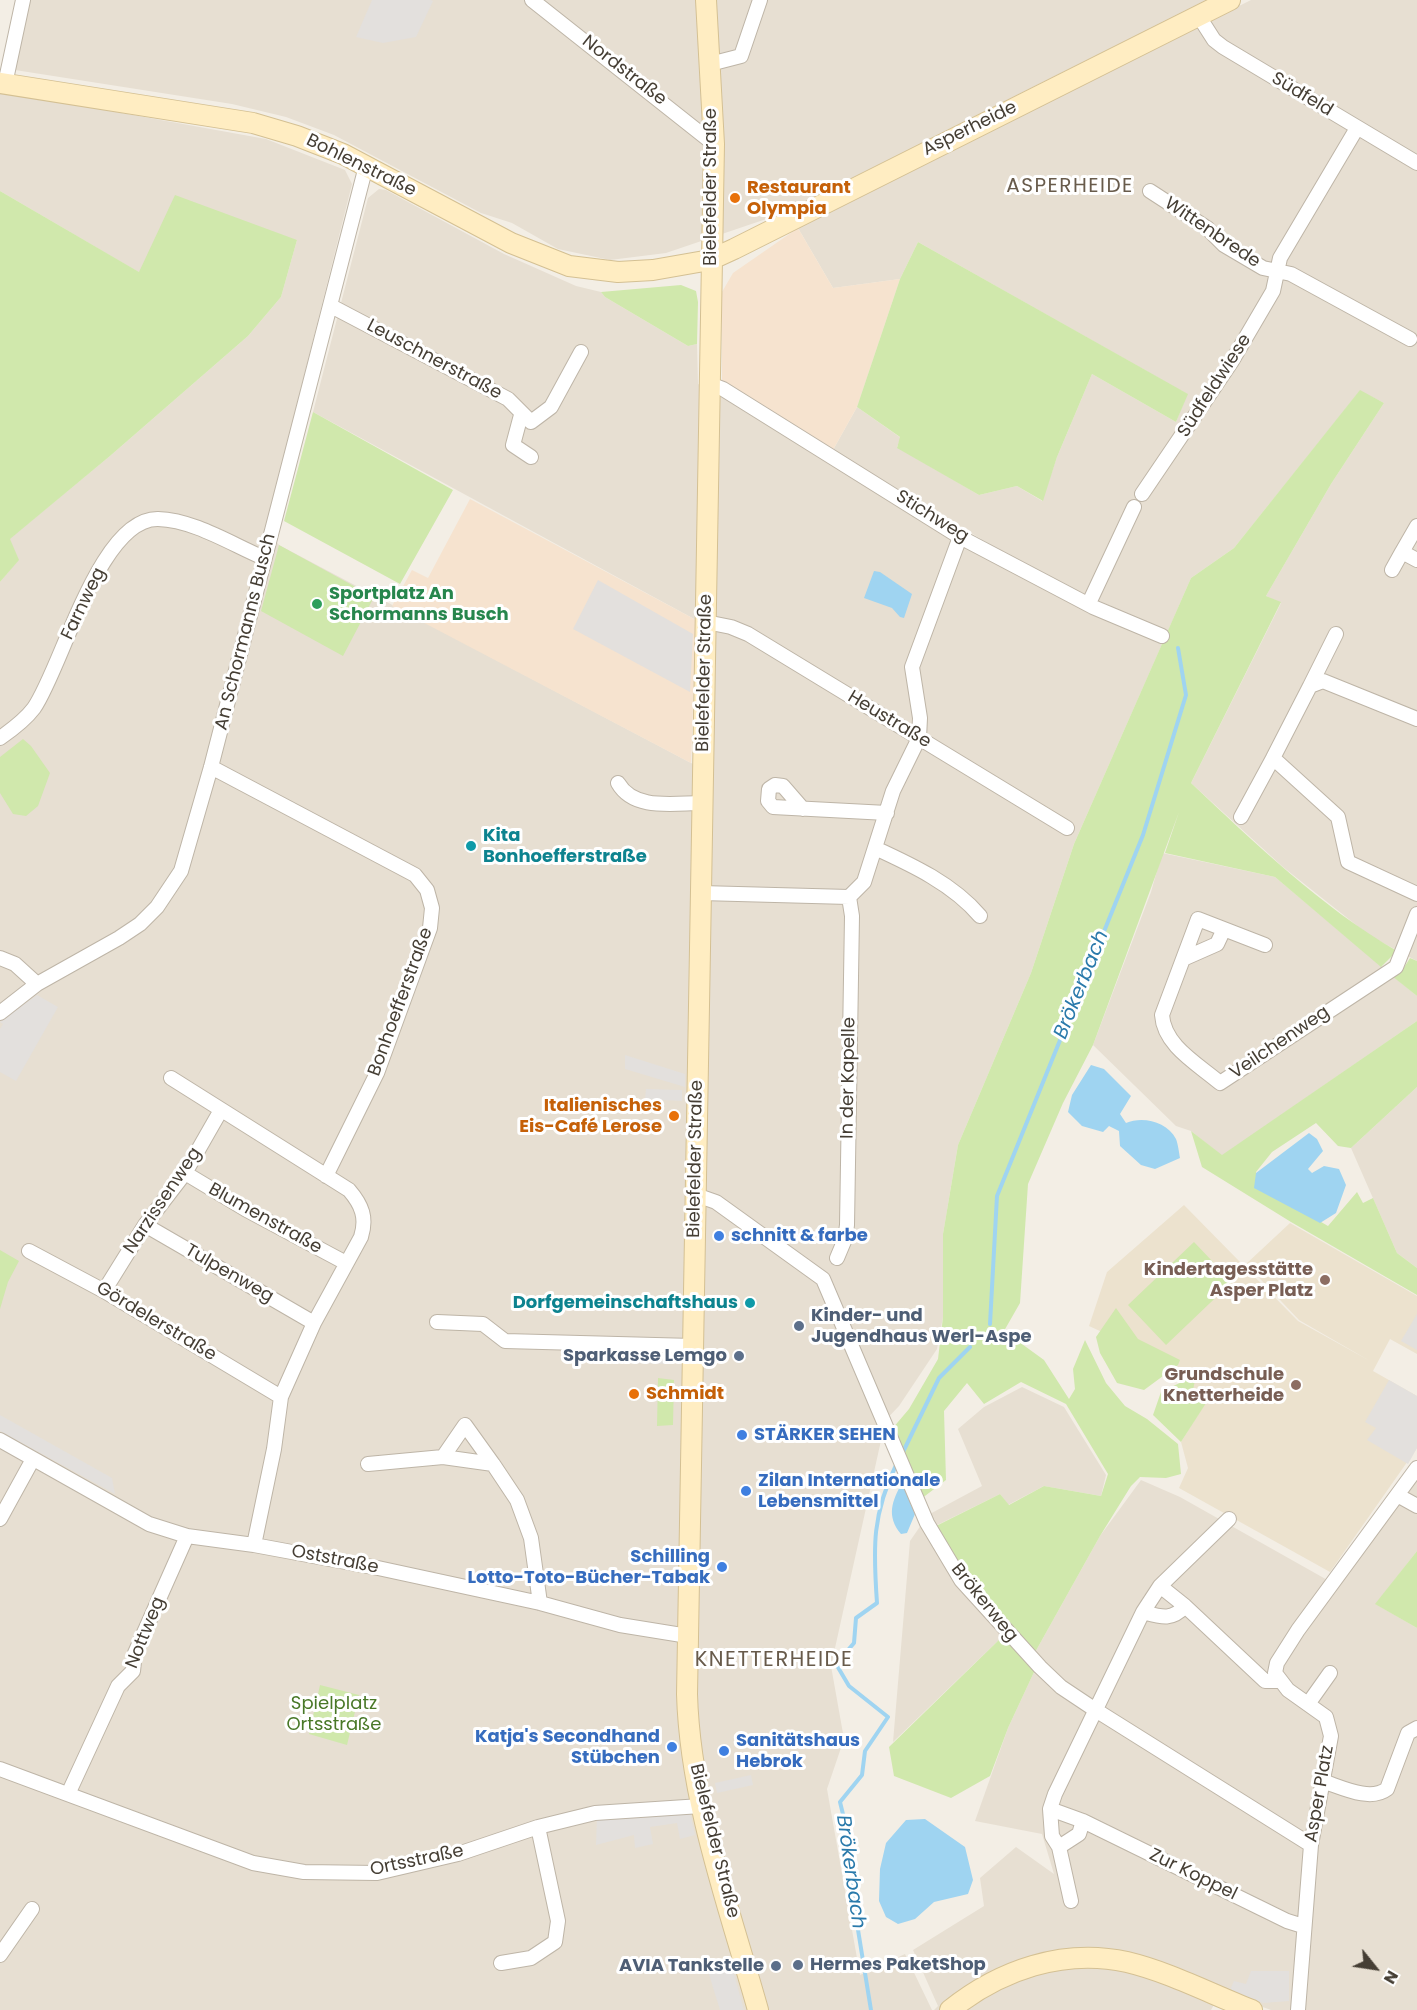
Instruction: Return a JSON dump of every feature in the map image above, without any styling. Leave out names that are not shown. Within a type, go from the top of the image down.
[{"type":"main road","name":"Bielefelder Straße","points":[[706,0],[714,144],[710,260],[710,384],[688,1729],[701,1806],[758,2010]]},
{"type":"main road","name":"Asperheide","points":[[710,260],[1230,0]]},
{"type":"main road","name":"Bohlenstraße","points":[[4,79],[268,126],[318,143],[511,243],[568,266],[618,272],[662,269],[710,260]]},
{"type":"main road","points":[[950,2010],[991,1981],[1015,1971],[1039,1964],[1083,1959],[1127,1962],[1252,2010]]},
{"type":"street","points":[[4,79],[23,0]]},
{"type":"street","name":"Nordstraße","points":[[532,0],[714,144]]},
{"type":"street","points":[[710,64],[741,56],[760,0]]},
{"type":"street","name":"Südfeld","points":[[1198,15],[1214,40],[1223,47],[1417,163]]},
{"type":"street","name":"Südfeldwiese","points":[[1142,494],[1232,361],[1273,291],[1280,258],[1357,128]]},
{"type":"street","name":"An Schormanns Busch","points":[[0,1012],[37,984],[119,938],[157,907],[181,871],[211,767],[366,166]]},
{"type":"street","name":"Wittenbrede","points":[[1150,191],[1207,228],[1224,245],[1276,273]]},
{"type":"street","points":[[1276,273],[1291,274],[1410,339]]},
{"type":"street","name":"Leuschnerstraße","points":[[331,306],[508,399],[526,418]]},
{"type":"street","points":[[531,457],[513,446],[526,418],[552,407],[581,352]]},
{"type":"street","name":"Stichweg","points":[[710,384],[820,449],[960,537],[1089,603],[1162,636]]},
{"type":"street","points":[[1089,603],[1134,507]]},
{"type":"street","name":"Farnweg","points":[[0,738],[22,722],[34,707],[45,688],[88,587],[124,537],[138,525],[155,519],[188,524],[264,558]]},
{"type":"street","points":[[1392,570],[1417,526]]},
{"type":"street","points":[[701,893],[849,897],[864,882],[893,790],[919,738],[920,718],[912,667],[960,537]]},
{"type":"street","points":[[1402,552],[1417,560]]},
{"type":"street","name":"Heustraße","points":[[706,622],[731,627],[748,634],[1067,828]]},
{"type":"street","points":[[1241,817],[1336,634]]},
{"type":"street","points":[[1310,686],[1323,681],[1417,719]]},
{"type":"street","points":[[1273,758],[1338,817],[1348,862],[1417,894]]},
{"type":"street","name":"Bonhoefferstraße","points":[[211,767],[415,875],[427,890],[432,908],[431,918],[419,960],[377,1073],[327,1176]]},
{"type":"street","points":[[618,783],[625,794],[638,801],[702,803]]},
{"type":"street","points":[[803,809],[887,813]]},
{"type":"street","points":[[875,848],[900,859],[965,898],[980,916]]},
{"type":"street","name":"In der Kapelle","points":[[837,1258],[846,1239],[847,1225],[852,916],[849,897]]},
{"type":"street","name":"Veilchenweg","points":[[1265,945],[1198,919],[1162,1015],[1163,1028],[1171,1041],[1220,1083],[1396,967],[1417,914]]},
{"type":"street","points":[[1183,958],[1217,944],[1224,929]]},
{"type":"street","points":[[0,958],[15,964],[37,984]]},
{"type":"street","points":[[171,1078],[349,1190],[364,1213],[365,1224],[361,1237],[314,1323],[281,1397],[254,1545]]},
{"type":"street","name":"Narzissenweg","points":[[104,1291],[145,1225],[185,1173],[221,1110]]},
{"type":"street","name":"Blumenstraße","points":[[185,1173],[245,1209],[346,1263]]},
{"type":"street","name":"Brökerweg","points":[[696,1195],[716,1202],[823,1279],[927,1523],[961,1580],[1040,1667],[1061,1687],[1094,1709],[1311,1845]]},
{"type":"street","name":"Tulpenweg","points":[[145,1225],[314,1323]]},
{"type":"street","name":"Gördelerstraße","points":[[29,1251],[104,1291],[281,1397]]},
{"type":"street","points":[[437,1322],[483,1324],[504,1341],[693,1346]]},
{"type":"street","points":[[443,1457],[465,1425],[517,1500],[531,1538],[540,1603]]},
{"type":"street","name":"Oststraße","points":[[0,1440],[149,1524],[187,1536],[254,1545],[378,1568],[540,1603],[620,1624],[688,1636]]},
{"type":"street","points":[[368,1464],[443,1457],[493,1464]]},
{"type":"street","points":[[0,1519],[33,1459]]},
{"type":"street","points":[[1278,1681],[1275,1673],[1277,1662],[1417,1468]]},
{"type":"street","points":[[1399,1496],[1417,1506]]},
{"type":"street","points":[[1071,1900],[1059,1848],[1052,1836],[1050,1809],[1054,1794],[1143,1612],[1160,1586],[1229,1519]]},
{"type":"street","name":"Nottweg","points":[[69,1792],[118,1686],[133,1671],[135,1653],[187,1536]]},
{"type":"street","name":"Asper Platz","points":[[1160,1586],[1185,1606],[1265,1681],[1278,1681],[1326,1717],[1331,1736],[1311,1845],[1298,2010]]},
{"type":"street","points":[[1143,1612],[1167,1618],[1178,1615],[1185,1606]]},
{"type":"street","points":[[1308,1704],[1330,1673]]},
{"type":"street","points":[[1322,1781],[1370,1795],[1381,1794],[1387,1789],[1408,1733],[1417,1728]]},
{"type":"street","name":"Ortsstraße","points":[[0,1769],[69,1792],[253,1863],[304,1872],[377,1873],[458,1854],[538,1827],[595,1813],[701,1806]]},
{"type":"street","name":"Zur Koppel","points":[[1050,1809],[1083,1821],[1287,1921],[1303,1926]]},
{"type":"street","points":[[1059,1848],[1079,1834],[1083,1821]]},
{"type":"street","points":[[501,1963],[531,1958],[555,1942],[558,1921],[538,1827]]},
{"type":"street","points":[[0,1955],[32,1910]]},
{"type":"shaded area","points":[[29,0],[1206,0],[778,215],[666,253],[610,260],[558,249],[512,223],[481,213],[334,135],[286,117],[232,104],[15,70]]},
{"type":"shaded area","points":[[372,0],[433,1],[416,37],[383,43],[356,37]]},
{"type":"shaded area","points":[[1251,0],[1417,0],[1417,961],[1370,936],[1283,867],[1191,783],[1281,603],[1266,596],[1331,484],[1384,403],[1360,391],[1234,548],[1191,578],[1167,633],[1026,566],[833,450],[857,407],[901,438],[897,447],[979,495],[1017,486],[1042,501],[1057,457],[1092,374],[1176,422],[1187,394],[918,242],[900,279],[833,288],[798,228]]},
{"type":"shaded area","points":[[0,91],[266,139],[345,170],[352,184],[266,528],[279,545],[691,763],[713,772],[716,644],[696,620],[313,412],[368,198],[379,189],[386,190],[504,254],[576,286],[601,292],[605,297],[688,346],[697,344],[698,384],[722,395],[975,549],[1163,642],[1074,844],[1031,973],[958,1145],[943,1234],[943,1317],[937,1349],[899,1406],[879,1427],[882,1436],[831,1666],[844,1739],[827,1789],[860,1975],[905,1954],[932,2010],[0,2010],[0,582],[18,560],[9,539],[110,456],[248,336],[281,297],[297,240],[140,273],[0,191]]},
{"type":"shaded area","points":[[798,228],[833,288],[900,279],[857,407],[833,450],[722,385],[722,292],[733,273]]},
{"type":"shaded area","points":[[470,499],[696,620],[691,763],[392,606],[412,570],[428,578]]},
{"type":"shaded area","points":[[598,580],[693,634],[690,692],[573,629]]},
{"type":"shaded area","points":[[1162,853],[1275,877],[1417,996],[1417,1021],[1222,1156],[1191,1131],[1176,1126],[1093,1045],[1151,892]]},
{"type":"shaded area","points":[[37,995],[58,1007],[16,1081],[0,1072],[0,1029],[3,1024],[0,1022]]},
{"type":"shaded area","points":[[625,1055],[685,1074],[685,1087],[625,1069]]},
{"type":"shaded area","points":[[1417,1087],[1417,1268],[1397,1253],[1351,1148]]},
{"type":"shaded area","points":[[646,1089],[682,1090],[682,1101],[645,1099]]},
{"type":"shaded area","name":"Grundschule Knetterheide","points":[[1184,1205],[1298,1321],[1370,1361],[1299,1320],[1246,1264],[1290,1223],[1417,1296],[1417,1354],[1390,1339],[1373,1371],[1417,1396],[1417,1448],[1330,1572],[1179,1488],[1188,1468],[1181,1442],[1207,1400],[1192,1390],[1196,1375],[1089,1326],[1107,1272]]},
{"type":"shaded area","points":[[1417,1314],[1417,1350],[1401,1341]]},
{"type":"shaded area","points":[[616,1353],[666,1354],[666,1364],[616,1363]]},
{"type":"shaded area","points":[[1389,1380],[1417,1396],[1417,1448],[1408,1464],[1367,1440],[1376,1428],[1365,1422]]},
{"type":"shaded area","points":[[1022,1387],[1064,1407],[1106,1475],[1101,1496],[1044,1486],[1008,1505],[1000,1494],[925,1531],[1004,1635],[893,1742],[910,1541],[928,1515],[982,1486],[958,1429],[984,1407]]},
{"type":"shaded area","points":[[0,1415],[112,1478],[115,1494],[0,1431]]},
{"type":"shaded area","points":[[1417,1476],[1417,1551],[1376,1604],[1417,1628],[1417,2010],[1271,2010],[1221,1992],[1211,2010],[934,2010],[938,2006],[913,1950],[984,1906],[980,1878],[1016,1847],[1054,1874],[1042,1834],[975,1821],[1008,1728],[1035,1670],[1033,1656],[1100,1536],[1141,1480],[1180,1497],[1338,1586],[1410,1491]]},
{"type":"shaded area","points":[[751,1775],[753,1785],[717,1793],[715,1783]]},
{"type":"shaded area","points":[[689,1809],[695,1835],[680,1839],[677,1823],[650,1827],[653,1844],[635,1848],[634,1835],[596,1845],[597,1817]]},
{"type":"shaded area","points":[[730,1960],[744,2010],[720,2010],[707,1968]]},
{"type":"shaded area","points":[[1251,1971],[1289,1971],[1289,2001],[1263,2003],[1230,1990],[1234,1981],[1246,1984]]},
{"type":"green space","points":[[0,191],[139,272],[175,195],[297,240],[281,297],[248,336],[10,539],[19,560],[0,582]]},
{"type":"green space","points":[[918,242],[1188,394],[1176,422],[1092,374],[1057,457],[1043,501],[1017,486],[979,495],[897,448],[900,437],[857,407],[900,279]]},
{"type":"green space","points":[[681,285],[696,291],[698,302],[697,344],[688,346],[605,297],[601,292]]},
{"type":"green space","points":[[1360,390],[1384,403],[1331,484],[1266,596],[1281,602],[1191,783],[1264,851],[1315,894],[1369,934],[1397,951],[1381,967],[1275,877],[1165,853],[1179,812],[1093,1045],[1063,1103],[1028,1184],[1020,1303],[1004,1331],[1044,1360],[1069,1399],[1075,1389],[1073,1369],[1085,1340],[1106,1383],[1125,1406],[1147,1419],[1178,1444],[1181,1474],[1166,1478],[1140,1477],[1131,1486],[1100,1536],[1033,1656],[963,1578],[936,1526],[1000,1494],[1009,1505],[1044,1486],[1101,1496],[1108,1474],[1066,1404],[1021,1382],[984,1404],[967,1383],[944,1411],[946,1480],[921,1499],[892,1429],[909,1409],[938,1359],[943,1317],[943,1234],[958,1145],[1031,973],[1074,844],[1191,578],[1234,548]]},
{"type":"green space","points":[[313,412],[453,490],[400,584],[284,521]]},
{"type":"green space","name":"Sportplatz An Schormanns Busch","points":[[279,545],[374,597],[343,656],[261,611]]},
{"type":"green space","points":[[23,739],[31,746],[50,773],[38,806],[26,816],[13,814],[0,793],[0,757]]},
{"type":"green space","points":[[1410,958],[1417,961],[1417,996],[1392,976],[1403,969]]},
{"type":"green space","points":[[1417,1021],[1417,1087],[1351,1148],[1338,1146],[1316,1123],[1272,1152],[1256,1172],[1256,1184],[1328,1226],[1357,1192],[1363,1203],[1373,1198],[1397,1253],[1417,1268],[1417,1295],[1202,1167],[1191,1131],[1222,1155]]},
{"type":"green space","points":[[1194,1242],[1232,1282],[1166,1345],[1128,1305]]},
{"type":"green space","points":[[0,1250],[19,1261],[8,1282],[0,1309]]},
{"type":"green space","points":[[1116,1308],[1138,1339],[1180,1360],[1178,1365],[1144,1390],[1117,1383],[1100,1353],[1096,1337]]},
{"type":"green space","points":[[1196,1375],[1193,1390],[1208,1400],[1181,1442],[1153,1415],[1161,1392]]},
{"type":"green space","points":[[658,1378],[674,1380],[673,1425],[657,1426]]},
{"type":"green space","points":[[1417,1551],[1417,1628],[1375,1604]]},
{"type":"green space","points":[[1004,1635],[1035,1670],[1008,1728],[990,1776],[951,1798],[894,1776],[889,1747]]},
{"type":"green space","name":"Spielplatz Ortsstraße","points":[[320,1685],[359,1695],[347,1745],[309,1734]]},
{"type":"water","points":[[874,571],[880,572],[912,594],[904,618],[892,608],[864,598]]},
{"type":"water","points":[[1091,1065],[1104,1069],[1131,1096],[1120,1114],[1126,1123],[1146,1120],[1167,1128],[1176,1139],[1180,1158],[1155,1169],[1141,1165],[1120,1146],[1119,1131],[1109,1126],[1103,1132],[1082,1126],[1068,1112],[1072,1095]]},
{"type":"water","points":[[1309,1133],[1317,1139],[1323,1151],[1308,1169],[1312,1173],[1324,1166],[1339,1169],[1346,1185],[1336,1213],[1320,1223],[1254,1188],[1256,1173]]},
{"type":"water","points":[[902,1483],[915,1514],[907,1533],[901,1534],[893,1521],[892,1508]]},
{"type":"water","points":[[925,1819],[965,1847],[973,1880],[968,1894],[934,1902],[915,1919],[898,1924],[886,1917],[879,1901],[880,1869],[886,1843],[906,1820]]},
{"type":"waterway","name":"Brökerbach","points":[[990,1324],[997,1196],[1143,835],[1186,695],[1178,648]]},
{"type":"waterway","name":"Brökerbach","points":[[902,1454],[939,1378],[970,1347]]},
{"type":"waterway","name":"Brökerbach","points":[[871,2010],[848,1868],[850,1843],[840,1802],[862,1775],[865,1751],[888,1717],[849,1686],[836,1664],[854,1643],[856,1618],[877,1603],[876,1531],[883,1499],[897,1463]]},
{"type":"place","name":"Restaurant Olympia","points":[[735,198]]},
{"type":"place","name":"Sportplatz An Schormanns Busch","points":[[317,604]]},
{"type":"place","name":"Kita Bonhoefferstraße","points":[[471,846]]},
{"type":"place","name":"Italienisches Eis-Café Lerose","points":[[674,1116]]},
{"type":"place","name":"schnitt & farbe","points":[[719,1236]]},
{"type":"place","name":"Kindertagesstätte Asper Platz","points":[[1325,1280]]},
{"type":"place","name":"Dorfgemeinschaftshaus","points":[[750,1303]]},
{"type":"place","name":"Kinder- und Jugendhaus Werl-Aspe","points":[[799,1326]]},
{"type":"place","name":"Sparkasse Lemgo","points":[[739,1356]]},
{"type":"place","name":"Grundschule Knetterheide","points":[[1296,1385]]},
{"type":"place","name":"Schmidt","points":[[634,1394]]},
{"type":"place","name":"STÄRKER SEHEN","points":[[742,1435]]},
{"type":"place","name":"Zilan Internationale Lebensmittel","points":[[746,1491]]},
{"type":"place","name":"Schilling Lotto-Toto-Bücher-Tabak","points":[[722,1567]]},
{"type":"place","name":"Katja's Secondhand Stübchen","points":[[672,1747]]},
{"type":"place","name":"Sanitätshaus Hebrok","points":[[724,1751]]},
{"type":"place","name":"Hermes PaketShop","points":[[798,1965]]},
{"type":"place","name":"AVIA Tankstelle","points":[[776,1966]]},
{"type":"district","name":"ASPERHEIDE","points":[[1070,187]]},
{"type":"district","name":"KNETTERHEIDE","points":[[774,1661]]}]
